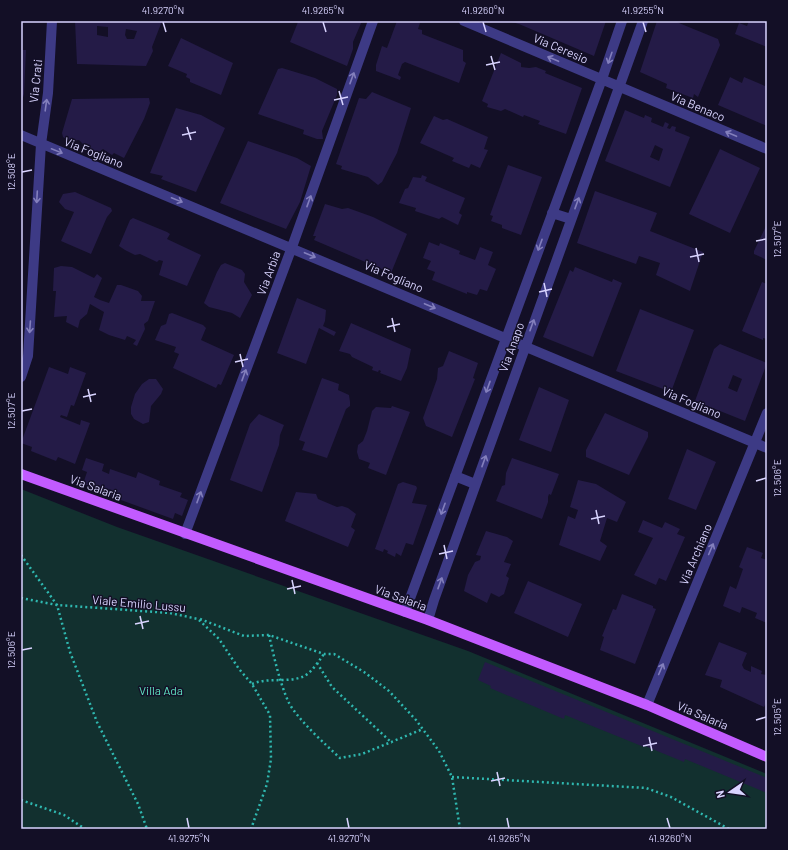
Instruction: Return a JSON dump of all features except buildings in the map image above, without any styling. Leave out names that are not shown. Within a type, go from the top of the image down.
[{"type":"main road","name":"Via Salaria","points":[[21,474],[428,620],[647,705],[767,757]]},
{"type":"street","name":"Via Crati","points":[[21,377],[28,356],[41,144],[48,93],[52,21]]},
{"type":"street","name":"Via Arbia","points":[[185,534],[292,247],[373,21]]},
{"type":"street","name":"Via Ceresio","points":[[464,21],[602,79]]},
{"type":"street","name":"Via Anapo","points":[[406,612],[622,21]]},
{"type":"street","name":"Via Anapo","points":[[428,620],[475,484],[620,88],[643,21]]},
{"type":"street","points":[[602,79],[620,88]]},
{"type":"street","name":"Via Benaco","points":[[620,88],[767,149]]},
{"type":"street","name":"Via Fogliano","points":[[21,135],[292,247],[767,448]]},
{"type":"street","points":[[552,212],[571,219]]},
{"type":"street","name":"Via Archiano","points":[[647,705],[767,413]]},
{"type":"street","points":[[455,476],[475,484]]},
{"type":"path","points":[[21,555],[57,605],[70,652],[97,722],[138,804],[147,829]]},
{"type":"path","name":"Viale Emilio Lussu","points":[[21,598],[57,605],[170,613],[198,618],[219,639],[238,669],[252,684],[270,715],[271,759],[267,784],[251,829]]},
{"type":"path","points":[[198,618],[244,636],[269,635],[324,654],[334,654],[364,672],[389,691],[423,729],[439,751],[452,777],[460,829]]},
{"type":"path","points":[[269,635],[280,680],[288,703],[316,736],[340,758],[362,754],[423,729]]},
{"type":"path","points":[[252,684],[261,680],[280,680],[302,677],[324,654]]},
{"type":"path","points":[[317,663],[332,687],[392,743]]},
{"type":"path","points":[[452,777],[646,788],[671,797],[728,829]]},
{"type":"path","points":[[21,800],[64,815],[85,829]]},
{"type":"green space","name":"Villa Ada","points":[[21,489],[117,527],[468,651],[767,774],[767,829],[21,829]]}]
